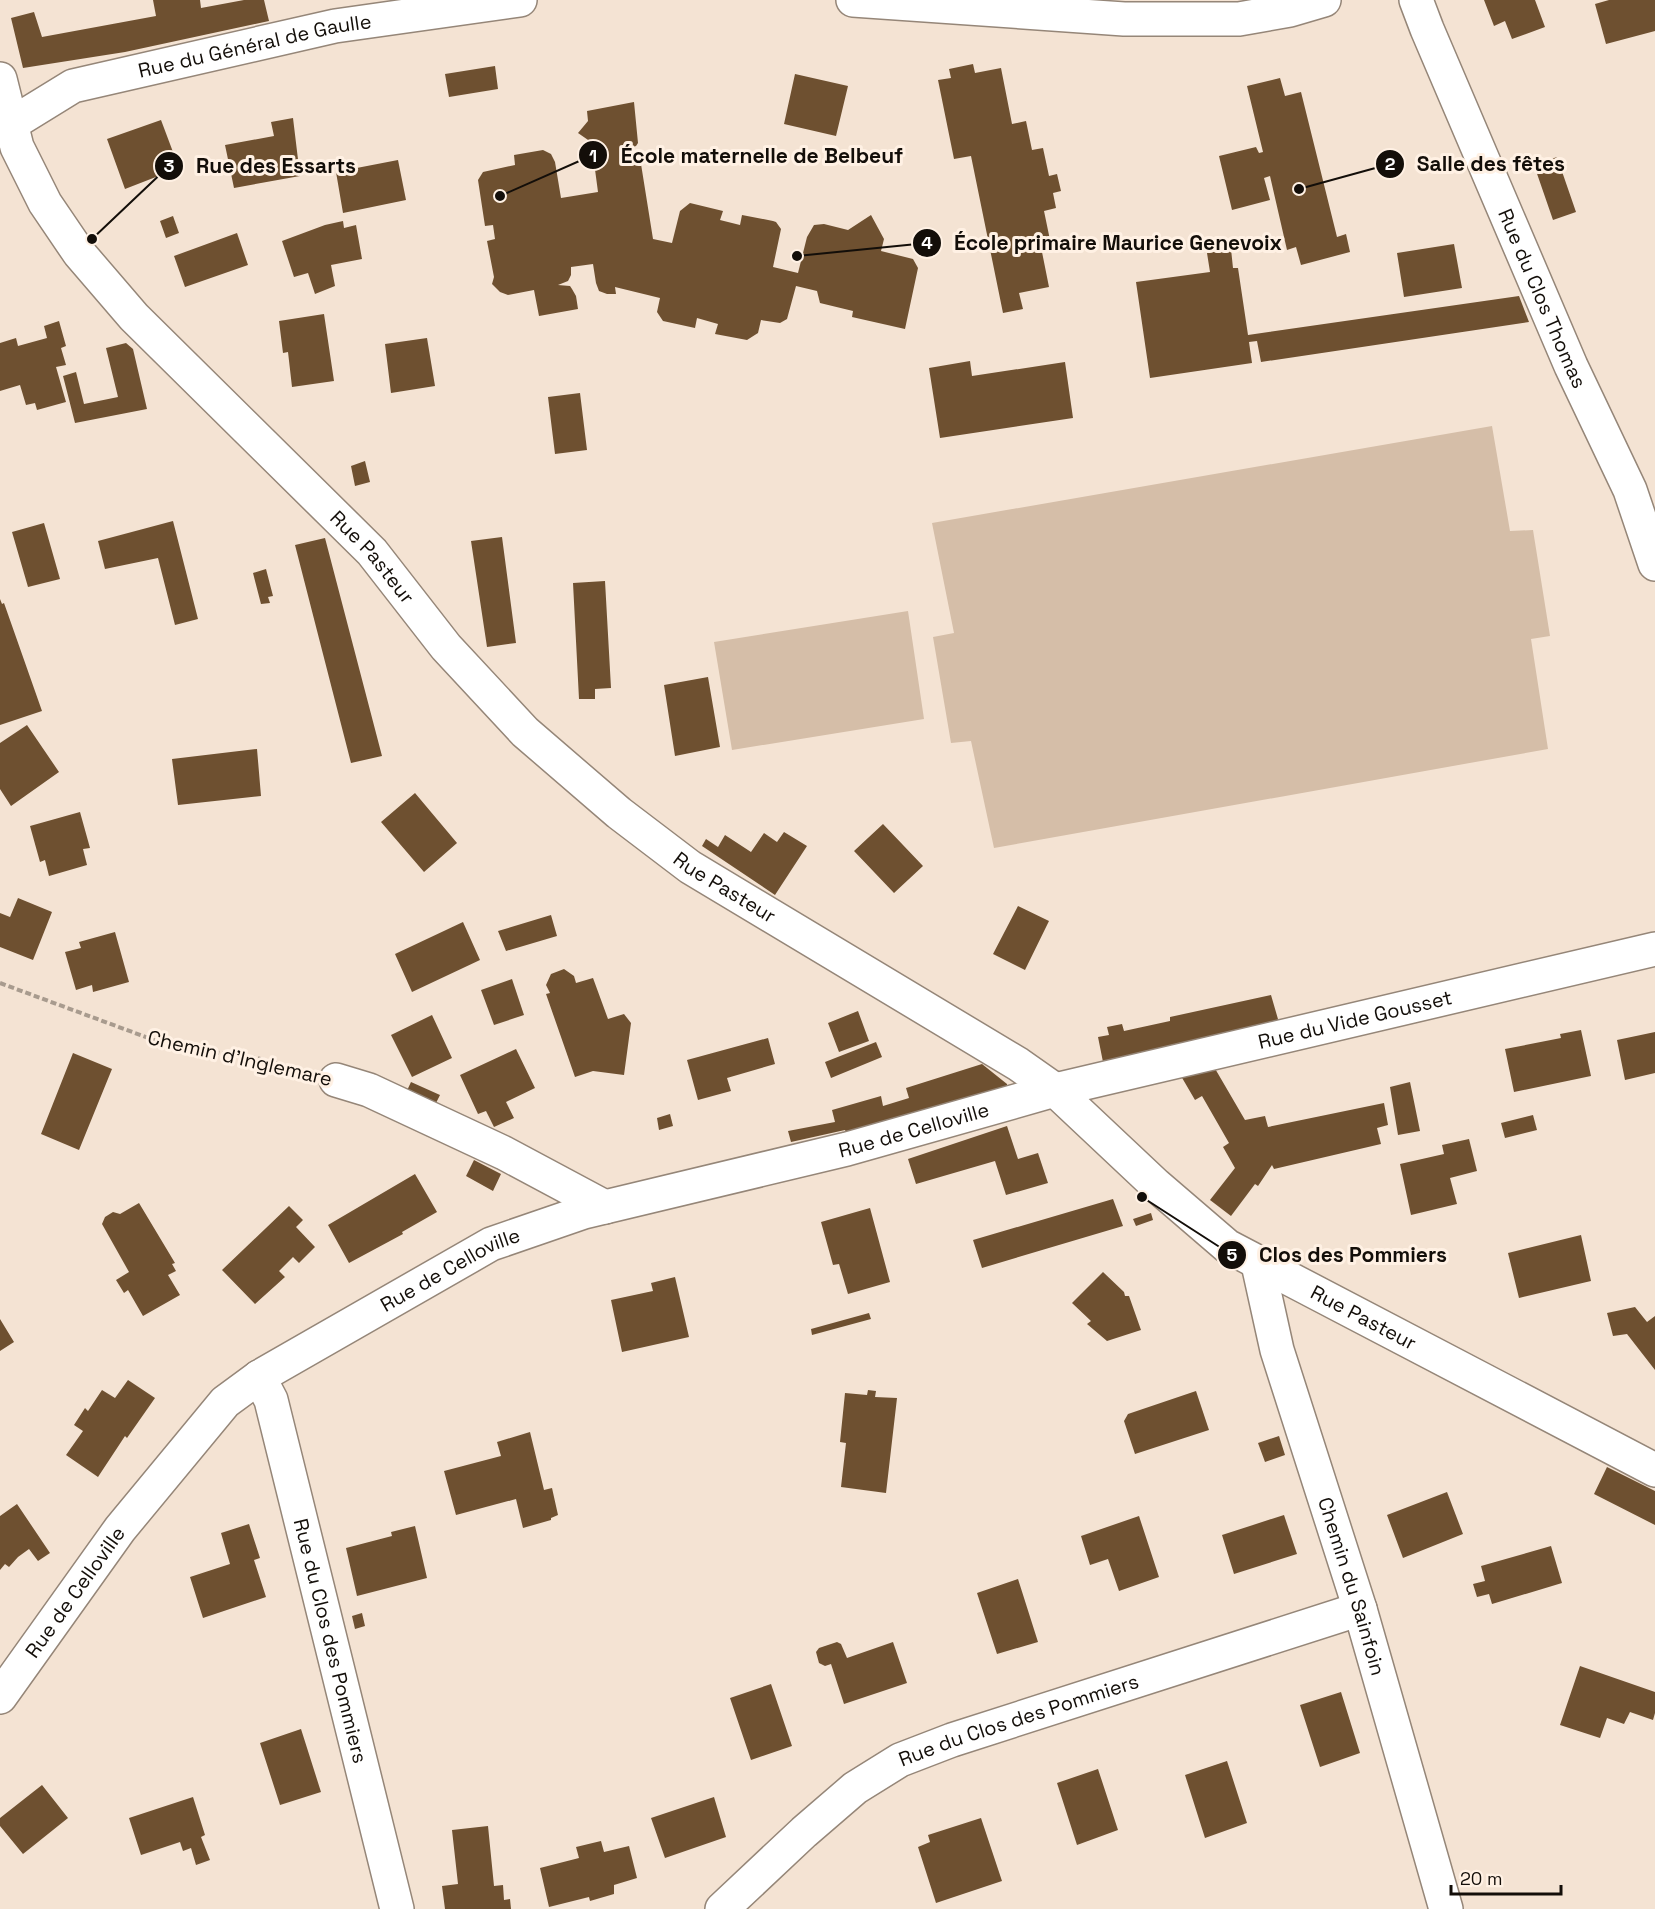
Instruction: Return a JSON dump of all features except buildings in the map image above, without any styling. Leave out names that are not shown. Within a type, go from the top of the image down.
[{"type":"street","name":"Rue du Général de Gaulle","points":[[6,127],[73,86],[335,26],[520,0]]},
{"type":"street","points":[[854,0],[1124,19],[1239,19],[1290,10],[1324,0]]},
{"type":"street","name":"Rue du Clos Thomas","points":[[1416,0],[1571,366],[1630,490],[1655,564]]},
{"type":"street","name":"Rue Pasteur","points":[[0,79],[6,127],[45,203],[79,253],[134,316],[372,552],[446,647],[525,732],[620,813],[690,867],[1008,1058],[1055,1090],[1156,1185],[1227,1246],[1655,1470]]},
{"type":"street","name":"Rue du Vide Gousset","points":[[1055,1090],[1655,949]]},
{"type":"street","name":"Chemin d'Inglemare","points":[[336,1080],[369,1090],[504,1153],[605,1207]]},
{"type":"street","name":"Rue de Celloville","points":[[0,1697],[127,1521],[225,1402],[259,1377],[491,1244],[584,1212],[847,1149],[1055,1090]]},
{"type":"street","name":"Chemin du Sainfoin","points":[[1258,1264],[1276,1350],[1360,1609],[1446,1909]]},
{"type":"street","name":"Rue du Clos des Pommiers","points":[[259,1377],[271,1400],[397,1909]]},
{"type":"street","name":"Rue du Clos des Pommiers","points":[[722,1909],[855,1788],[900,1760],[952,1740],[1360,1609]]},
{"type":"path","name":"Chemin d'Inglemare","points":[[0,982],[170,1046],[257,1058],[336,1080]]},
{"type":"shaded area","points":[[1492,426],[1510,531],[1533,530],[1550,636],[1531,639],[1548,749],[994,848],[971,741],[951,743],[933,637],[954,633],[932,523]]},
{"type":"shaded area","points":[[908,611],[924,719],[732,750],[714,642]]},
{"type":"place","name":"Salle des fêtes","points":[[1299,189]]},
{"type":"place","name":"École maternelle de Belbeuf","points":[[500,196]]},
{"type":"place","name":"Rue des Essarts","points":[[92,239]]},
{"type":"place","name":"École primaire Maurice Genevoix","points":[[797,256]]},
{"type":"place","name":"Clos des Pommiers","points":[[1142,1197]]}]
